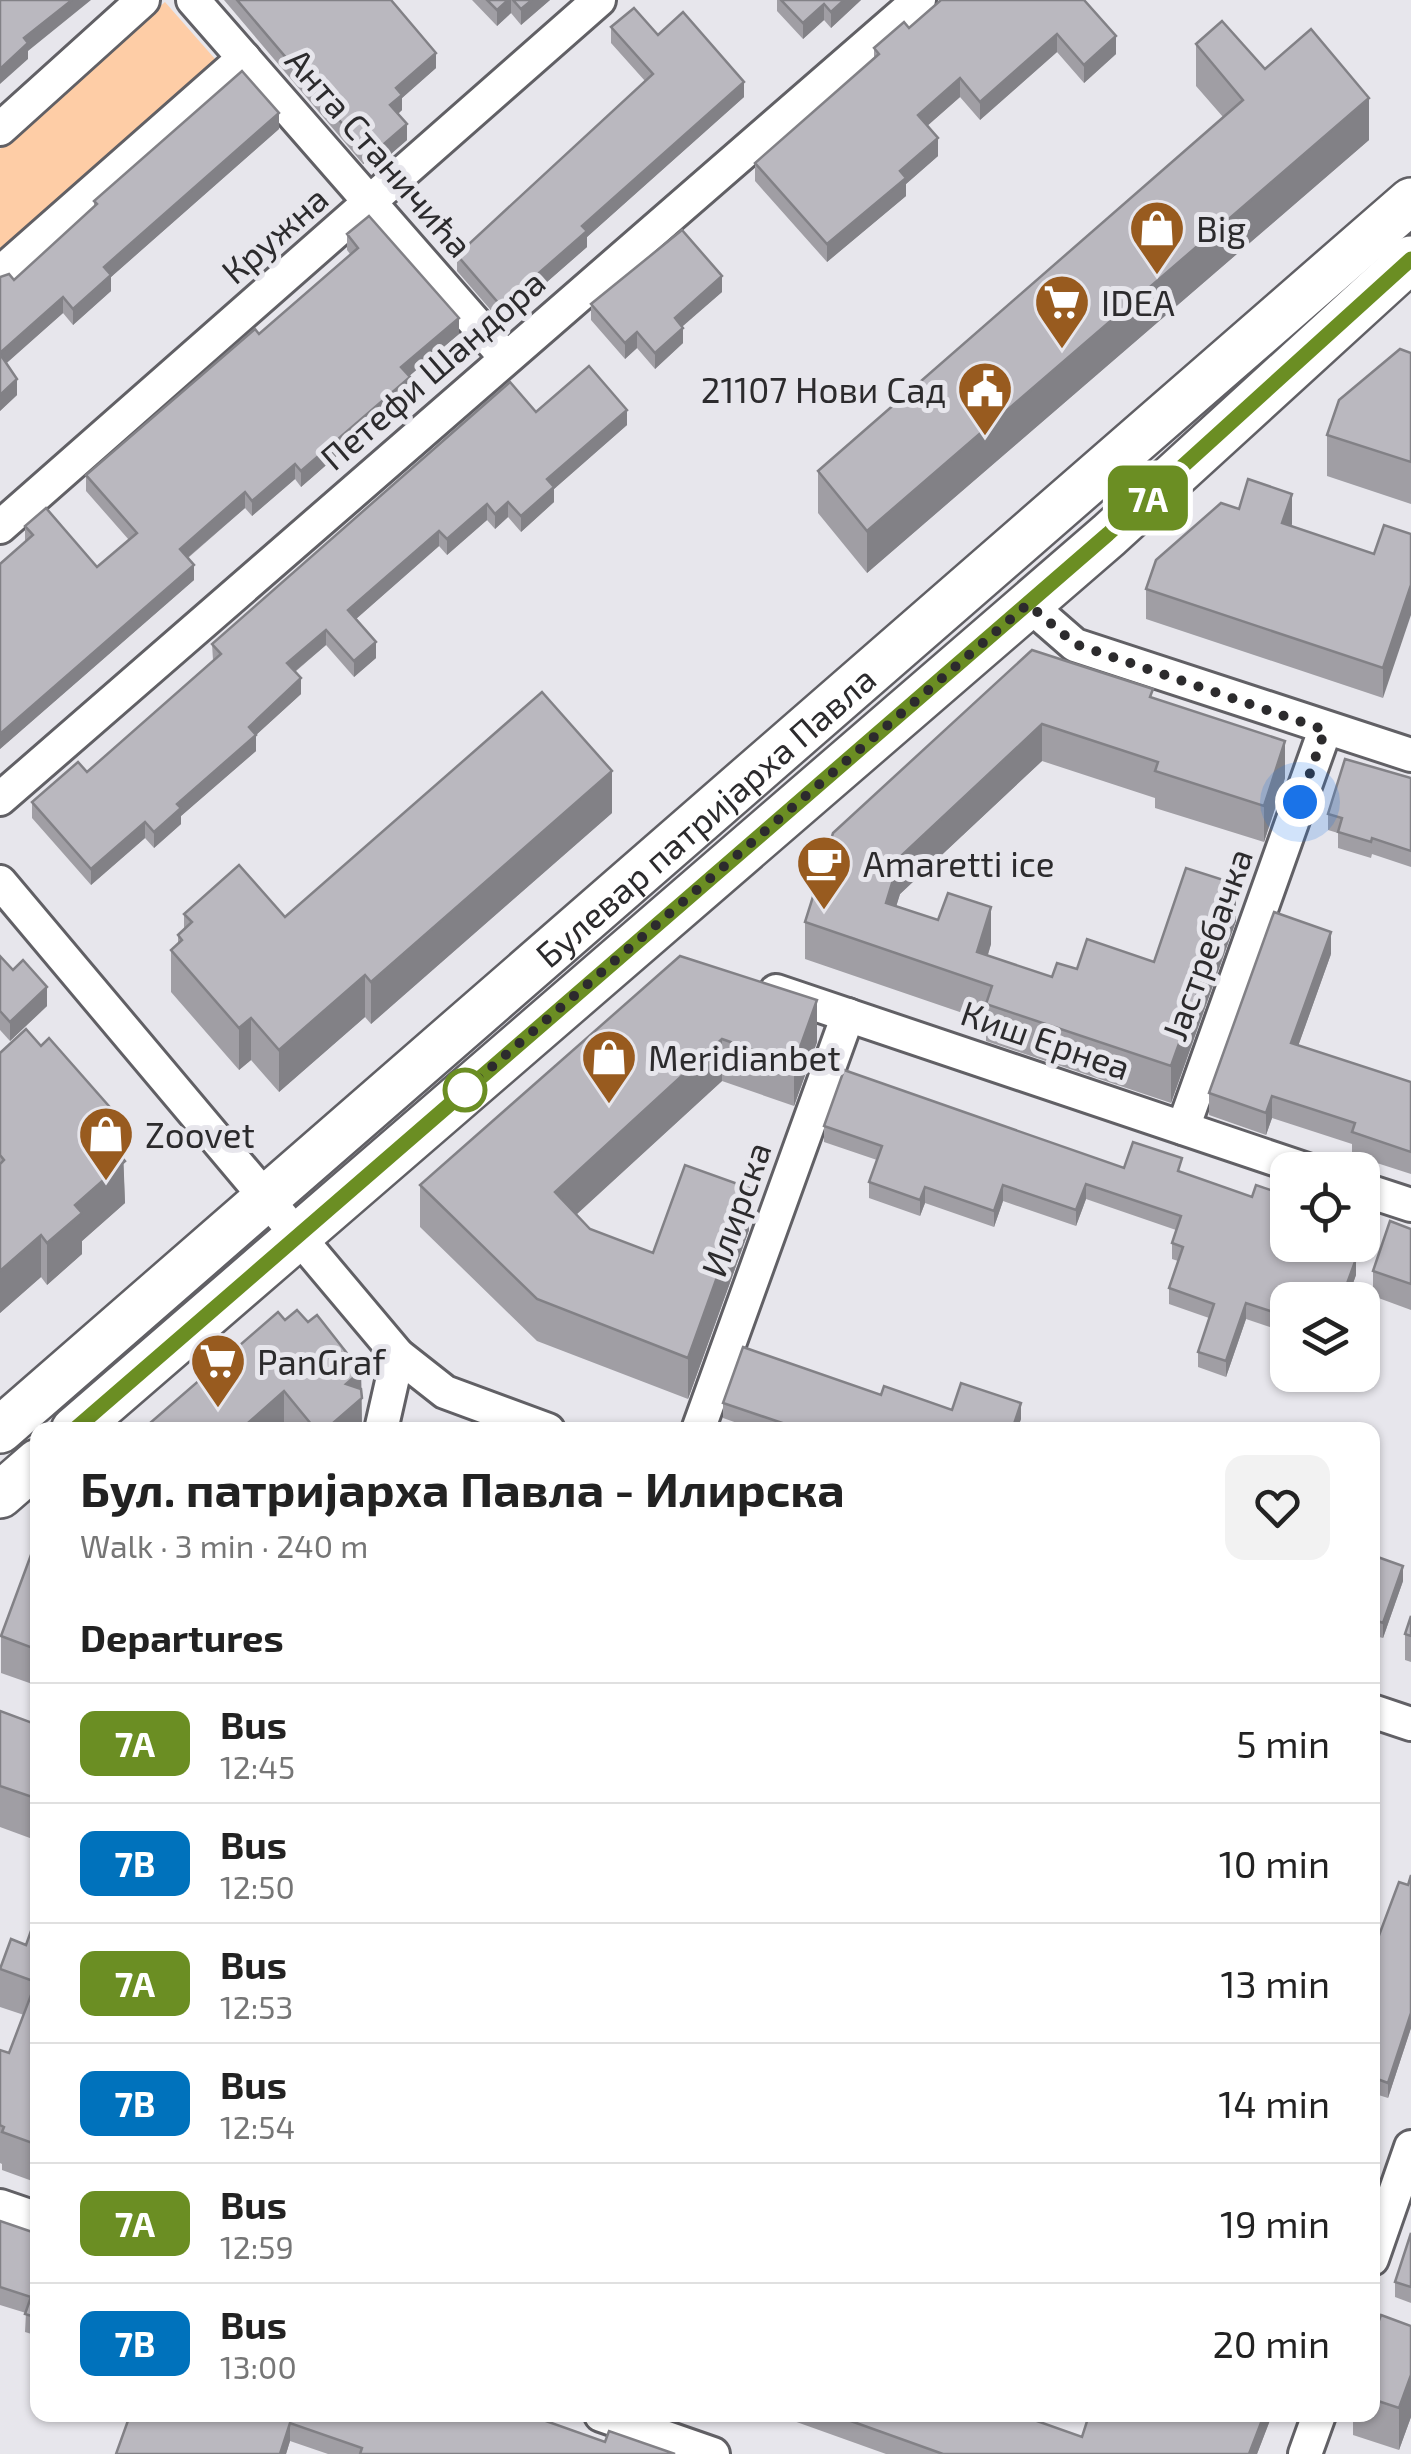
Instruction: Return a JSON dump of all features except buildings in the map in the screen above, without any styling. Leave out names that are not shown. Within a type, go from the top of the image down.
[{"type":"main road","name":"Булевар патријарха Павла","points":[[0,1430],[1411,201]]},
{"type":"main road","name":"Булевар патријарха Павла","points":[[83,1422],[1028,604],[1411,259]]},
{"type":"main road","points":[[0,1495],[30,1469]]},
{"type":"street","points":[[0,129],[143,0]]},
{"type":"street","name":"Анта Станичића","points":[[194,0],[506,358]]},
{"type":"street","name":"Кружна","points":[[0,528],[599,0]]},
{"type":"street","name":"Петефи Шандора","points":[[0,800],[919,0]]},
{"type":"street","points":[[0,273],[244,58]]},
{"type":"street","points":[[1028,604],[1075,644],[1411,756]]},
{"type":"street","name":"Јастребачка","points":[[1183,1128],[1325,730]]},
{"type":"street","points":[[0,882],[264,1200],[398,1354],[445,1392],[526,1422]]},
{"type":"street","name":"Киш Ернеа","points":[[758,985],[1270,1157]]},
{"type":"street","name":"Илирска","points":[[701,1422],[848,1014]]},
{"type":"street","points":[[1380,1195],[1411,1205]]},
{"type":"street","points":[[383,1422],[398,1354]]},
{"type":"street","points":[[1380,1714],[1411,1724]]},
{"type":"street","points":[[1380,2232],[1411,2147]]},
{"type":"street","points":[[0,2206],[30,2216]]},
{"type":"street","points":[[621,2422],[714,2454]]},
{"type":"street","points":[[1305,2454],[1316,2422]]},
{"type":"shaded area","points":[[165,2],[215,59],[0,251],[0,149]]},
{"type":"bus line","name":"7A","points":[[83,1422],[1108,534],[1411,259]]},
{"type":"place","name":"Big","points":[[1157,277]]},
{"type":"place","name":"IDEA","points":[[1062,351]]},
{"type":"place","name":"21107 Нови Сад","points":[[985,438]]},
{"type":"place","name":"Amaretti ice","points":[[824,912]]},
{"type":"place","name":"Meridianbet","points":[[609,1106]]},
{"type":"place","name":"Zoovet","points":[[106,1183]]},
{"type":"place","name":"PanGraf","points":[[218,1410]]},
{"type":"route","points":[[465,1090],[1028,604],[1063,639],[1325,730],[1300,802]]}]
